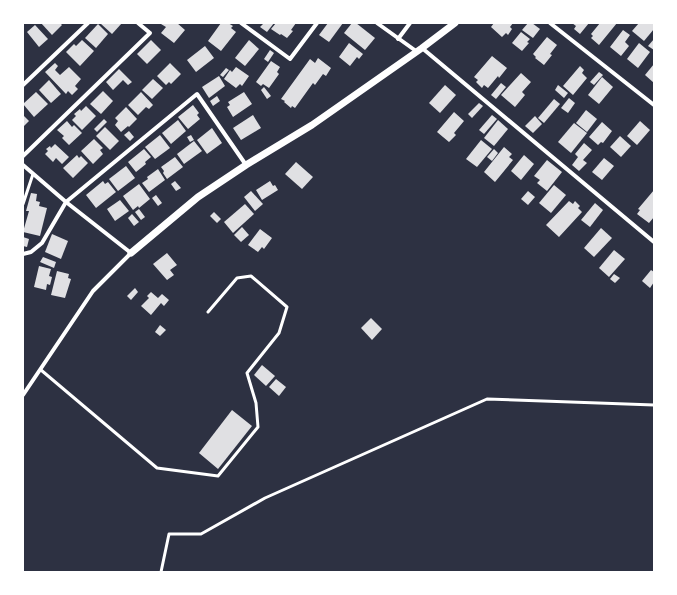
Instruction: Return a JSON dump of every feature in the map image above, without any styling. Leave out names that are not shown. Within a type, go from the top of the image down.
[{"type":"street","points":[[23,85],[88,23]]},
{"type":"street","points":[[23,156],[150,33],[138,23]]},
{"type":"street","points":[[241,23],[290,59],[316,23]]},
{"type":"street","points":[[377,23],[398,39],[419,50],[654,242]]},
{"type":"street","points":[[398,39],[410,23]]},
{"type":"street","points":[[23,395],[25,386],[40,370],[93,291],[131,253],[198,196],[312,125],[455,23]]},
{"type":"street","points":[[550,23],[654,105]]},
{"type":"street","points":[[23,254],[31,252],[42,243],[66,202],[197,94],[246,165]]},
{"type":"street","points":[[23,165],[66,202],[131,253]]},
{"type":"lane","points":[[23,204],[33,174]]},
{"type":"lane","points":[[40,370],[157,468],[218,476],[258,428],[256,403],[247,373],[279,333],[287,307],[251,276],[237,278],[208,312]]},
{"type":"lane","points":[[161,572],[169,534],[201,534],[265,498],[487,399],[654,405]]},
{"type":"building","points":[[41,23],[60,23],[62,25],[52,35]]},
{"type":"building","points":[[100,23],[122,23],[112,34]]},
{"type":"building","points":[[177,23],[185,30],[174,43],[161,33],[166,27],[161,24]]},
{"type":"building","points":[[221,23],[228,23],[233,26],[231,28],[236,32],[221,51],[208,41]]},
{"type":"building","points":[[264,23],[274,23],[267,32],[260,27]]},
{"type":"building","points":[[276,23],[296,23],[291,30],[293,31],[287,38],[271,29]]},
{"type":"building","points":[[328,23],[343,23],[329,42],[319,35]]},
{"type":"building","points":[[352,23],[356,23],[375,38],[365,50],[344,33]]},
{"type":"building","points":[[494,23],[513,23],[510,27],[512,29],[508,35],[506,33],[502,37],[491,27]]},
{"type":"building","points":[[528,23],[532,23],[540,29],[533,38],[522,30]]},
{"type":"building","points":[[572,23],[589,23],[580,34],[574,29],[576,26]]},
{"type":"building","points":[[600,23],[617,23],[599,45],[591,38],[593,36],[591,34]]},
{"type":"building","points":[[639,23],[654,23],[654,29],[644,41],[632,31]]},
{"type":"building","points":[[98,24],[108,34],[96,48],[85,38]]},
{"type":"building","points":[[35,25],[48,39],[39,47],[27,32]]},
{"type":"building","points":[[623,30],[630,35],[625,42],[629,46],[621,56],[610,47]]},
{"type":"building","points":[[521,32],[530,39],[527,42],[529,43],[522,51],[512,43]]},
{"type":"building","points":[[547,37],[557,45],[550,54],[552,55],[544,65],[535,58],[536,57],[533,54]]},
{"type":"building","points":[[654,39],[654,50],[648,46]]},
{"type":"building","points":[[82,40],[94,51],[80,66],[66,52],[74,44],[76,46]]},
{"type":"building","points":[[151,40],[161,50],[147,64],[137,54]]},
{"type":"building","points":[[249,40],[259,49],[245,66],[235,58]]},
{"type":"building","points":[[349,43],[363,54],[359,59],[357,57],[350,66],[339,57]]},
{"type":"building","points":[[639,43],[650,52],[638,68],[627,59]]},
{"type":"building","points":[[205,46],[214,58],[196,72],[187,60]]},
{"type":"building","points":[[270,50],[274,53],[268,62],[264,59]]},
{"type":"building","points":[[492,56],[507,68],[488,88],[484,85],[482,88],[476,82],[478,80],[474,77]]},
{"type":"building","points":[[318,58],[331,68],[326,76],[323,74],[315,85],[313,83],[295,108],[292,106],[291,108],[281,99],[310,59],[315,63]]},
{"type":"building","points":[[271,61],[280,67],[277,72],[279,74],[269,88],[263,84],[261,86],[256,82]]},
{"type":"building","points":[[55,63],[58,66],[55,70],[60,75],[69,67],[81,79],[75,86],[78,89],[72,95],[68,91],[66,94],[45,72]]},
{"type":"building","points":[[170,63],[181,74],[171,84],[169,82],[166,85],[157,76]]},
{"type":"building","points":[[654,64],[654,83],[645,75]]},
{"type":"building","points":[[580,66],[584,70],[582,73],[587,78],[573,95],[563,86]]},
{"type":"building","points":[[236,67],[249,76],[242,86],[240,84],[236,88],[224,79],[230,70],[232,72]]},
{"type":"building","points":[[226,68],[229,70],[223,77],[220,75]]},
{"type":"building","points":[[119,69],[132,82],[128,85],[123,80],[113,90],[106,82]]},
{"type":"building","points":[[599,72],[603,75],[594,85],[590,82]]},
{"type":"building","points":[[521,73],[531,82],[522,92],[525,95],[515,107],[501,95]]},
{"type":"building","points":[[219,76],[225,86],[209,98],[202,87]]},
{"type":"building","points":[[602,77],[613,87],[599,104],[588,95]]},
{"type":"building","points":[[153,79],[163,88],[152,99],[142,90]]},
{"type":"building","points":[[49,80],[61,94],[51,103],[39,90]]},
{"type":"building","points":[[501,83],[506,87],[496,99],[491,95]]},
{"type":"building","points":[[445,85],[456,95],[440,113],[429,103]]},
{"type":"building","points":[[558,85],[568,93],[564,98],[555,90]]},
{"type":"building","points":[[264,87],[271,96],[267,99],[261,90]]},
{"type":"building","points":[[103,91],[113,101],[101,114],[90,104]]},
{"type":"building","points":[[36,92],[48,104],[34,117],[23,104]]},
{"type":"building","points":[[141,92],[153,105],[149,109],[146,107],[138,115],[128,105]]},
{"type":"building","points":[[244,92],[252,104],[233,117],[227,107],[230,105],[228,102]]},
{"type":"building","points":[[217,96],[220,101],[213,106],[210,101]]},
{"type":"building","points":[[569,98],[575,103],[568,113],[561,108]]},
{"type":"building","points":[[554,99],[560,104],[544,123],[538,118]]},
{"type":"building","points":[[479,103],[483,106],[472,118],[468,114]]},
{"type":"building","points":[[193,105],[199,113],[197,115],[200,119],[188,129],[178,117]]},
{"type":"building","points":[[86,106],[96,116],[82,130],[72,120],[76,116],[74,114],[80,109],[81,111]]},
{"type":"building","points":[[126,107],[137,119],[121,132],[115,125],[118,121],[115,118]]},
{"type":"building","points":[[586,110],[597,119],[587,132],[576,123]]},
{"type":"building","points":[[454,112],[464,121],[454,133],[456,135],[449,142],[437,132]]},
{"type":"building","points":[[23,115],[29,121],[23,127]]},
{"type":"building","points":[[253,115],[261,128],[241,140],[233,128]]},
{"type":"building","points":[[492,115],[497,119],[484,134],[479,130]]},
{"type":"building","points":[[535,116],[542,124],[533,133],[525,126]]},
{"type":"building","points":[[104,119],[107,122],[97,132],[94,129]]},
{"type":"building","points":[[178,120],[186,131],[171,144],[162,133]]},
{"type":"building","points":[[498,120],[508,129],[494,146],[484,138]]},
{"type":"building","points":[[67,121],[72,127],[74,125],[82,133],[69,145],[62,138],[64,136],[57,130]]},
{"type":"building","points":[[640,121],[650,130],[637,145],[627,136]]},
{"type":"building","points":[[602,122],[612,131],[603,143],[601,142],[598,145],[589,137]]},
{"type":"building","points":[[574,123],[587,133],[571,153],[558,142]]},
{"type":"building","points":[[105,127],[119,141],[110,150],[96,136]]},
{"type":"building","points":[[212,128],[222,143],[207,154],[197,140]]},
{"type":"building","points":[[129,131],[134,137],[130,141],[124,135]]},
{"type":"building","points":[[160,135],[170,148],[155,159],[145,147]]},
{"type":"building","points":[[191,135],[194,140],[190,142],[187,137]]},
{"type":"building","points":[[620,136],[631,146],[621,157],[610,147]]},
{"type":"building","points":[[94,139],[103,148],[100,150],[103,154],[93,164],[81,151]]},
{"type":"building","points":[[481,140],[492,149],[477,167],[466,159]]},
{"type":"building","points":[[194,141],[202,151],[184,164],[177,154]]},
{"type":"building","points":[[584,143],[592,150],[583,160],[587,163],[579,171],[572,165],[578,157],[575,154]]},
{"type":"building","points":[[55,144],[69,157],[62,164],[56,158],[53,162],[45,154],[48,151],[46,149],[50,146],[51,148]]},
{"type":"building","points":[[504,147],[512,154],[509,157],[513,160],[495,182],[484,172]]},
{"type":"building","points":[[144,149],[151,157],[145,162],[146,164],[136,172],[128,162]]},
{"type":"building","points":[[494,149],[498,153],[492,161],[487,157]]},
{"type":"building","points":[[77,155],[79,158],[81,156],[88,163],[73,178],[63,168]]},
{"type":"building","points":[[524,155],[534,164],[521,180],[511,171]]},
{"type":"building","points":[[175,157],[183,167],[167,179],[161,167]]},
{"type":"building","points":[[604,158],[614,166],[602,180],[592,172]]},
{"type":"building","points":[[547,160],[562,172],[547,191],[537,183],[540,180],[534,176]]},
{"type":"building","points":[[296,162],[313,177],[302,189],[285,174]]},
{"type":"building","points":[[126,166],[135,178],[118,191],[109,179]]},
{"type":"building","points":[[158,169],[165,180],[149,192],[142,183],[148,179],[147,177]]},
{"type":"building","points":[[103,181],[105,184],[108,182],[116,192],[96,208],[86,195]]},
{"type":"building","points":[[175,181],[181,188],[176,191],[171,184]]},
{"type":"building","points":[[270,181],[278,190],[262,200],[256,190]]},
{"type":"building","points":[[139,184],[150,199],[139,208],[138,206],[133,210],[123,196]]},
{"type":"building","points":[[554,185],[566,195],[551,213],[539,203]]},
{"type":"building","points":[[654,190],[654,217],[649,223],[637,214],[640,210],[638,209]]},
{"type":"building","points":[[251,191],[263,204],[255,211],[244,197]]},
{"type":"building","points":[[528,191],[535,197],[528,205],[521,199]]},
{"type":"building","points":[[31,193],[37,194],[36,201],[40,202],[39,206],[47,208],[40,236],[23,232],[29,211],[26,211]]},
{"type":"building","points":[[156,195],[162,203],[158,206],[152,198]]},
{"type":"building","points":[[120,200],[129,211],[115,221],[107,209]]},
{"type":"building","points":[[569,201],[573,204],[575,201],[580,206],[578,208],[582,212],[559,237],[546,225]]},
{"type":"building","points":[[595,203],[603,210],[590,227],[581,220]]},
{"type":"building","points":[[245,204],[254,214],[233,233],[224,222]]},
{"type":"building","points":[[139,209],[145,217],[141,220],[135,212]]},
{"type":"building","points":[[214,212],[221,219],[217,223],[210,216]]},
{"type":"building","points":[[132,214],[139,222],[134,226],[128,218]]},
{"type":"building","points":[[242,227],[249,235],[241,242],[234,235]]},
{"type":"building","points":[[601,228],[612,238],[594,257],[584,248]]},
{"type":"building","points":[[260,229],[272,238],[264,249],[262,247],[258,252],[248,245]]},
{"type":"building","points":[[52,234],[68,241],[61,259],[45,252]]},
{"type":"building","points":[[23,237],[29,239],[27,247],[23,246]]},
{"type":"building","points":[[614,250],[625,259],[609,277],[599,268]]},
{"type":"building","points":[[167,253],[177,265],[170,270],[174,275],[167,280],[153,264]]},
{"type":"building","points":[[43,257],[56,262],[54,268],[40,262]]},
{"type":"building","points":[[39,266],[51,269],[49,276],[52,277],[50,285],[47,284],[46,290],[34,287]]},
{"type":"building","points":[[651,270],[654,272],[654,282],[650,288],[642,281]]},
{"type":"building","points":[[57,271],[69,274],[68,278],[71,279],[65,298],[51,295]]},
{"type":"building","points":[[614,274],[620,278],[615,283],[610,279]]},
{"type":"building","points":[[135,288],[138,292],[131,300],[127,296]]},
{"type":"building","points":[[151,292],[158,298],[162,294],[169,300],[164,306],[161,303],[151,315],[141,306],[149,298],[147,296]]},
{"type":"building","points":[[371,318],[382,329],[372,340],[361,328]]},
{"type":"building","points":[[160,325],[166,330],[160,336],[155,332]]},
{"type":"building","points":[[262,365],[275,376],[266,386],[254,375]]},
{"type":"building","points":[[276,379],[286,387],[279,396],[269,387]]},
{"type":"building","points":[[232,410],[252,426],[218,469],[199,453]]}]
